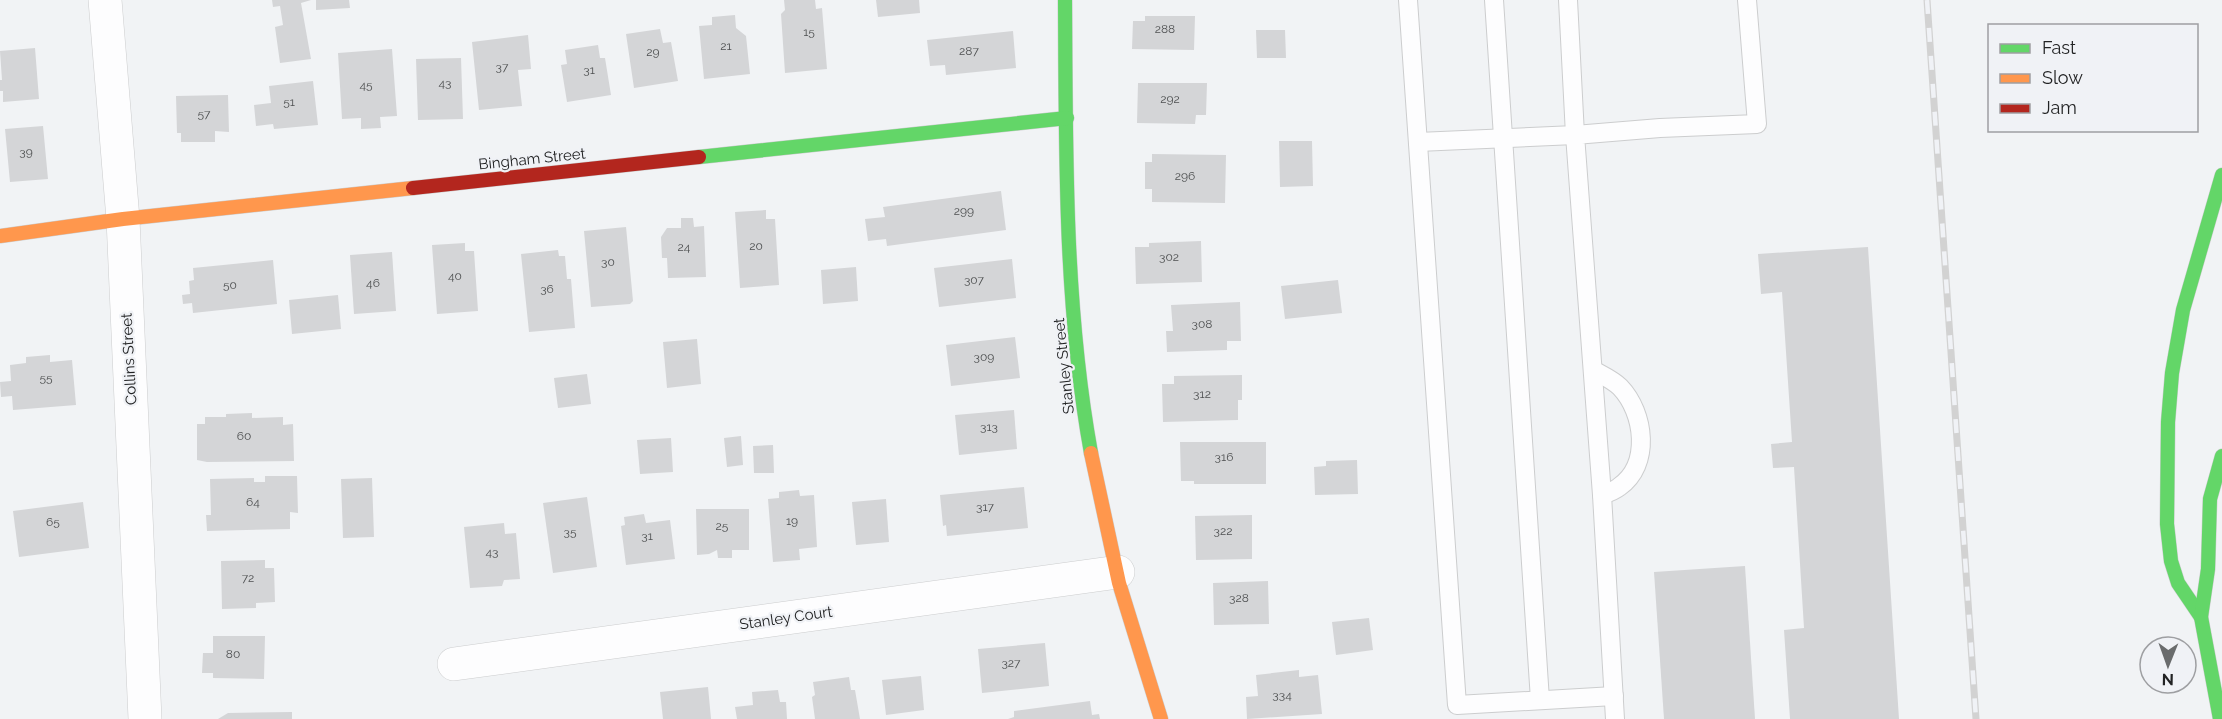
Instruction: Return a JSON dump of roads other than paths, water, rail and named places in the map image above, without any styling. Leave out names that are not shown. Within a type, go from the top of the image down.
[{"type":"main road","name":"Stanley Street","points":[[1065,0],[1070,220],[1077,349],[1092,454],[1118,572],[1147,678],[1161,719]]},
{"type":"main road","name":"Bingham Street","points":[[0,236],[123,219],[1067,118]]},
{"type":"main road","points":[[2201,617],[2183,591],[2173,567],[2167,501],[2167,434],[2169,392],[2178,336],[2199,249],[2222,175]]},
{"type":"main road","points":[[2220,719],[2201,617],[2208,569],[2210,500],[2222,456]]},
{"type":"street","name":"Collins Street","points":[[105,0],[123,219],[145,719]]},
{"type":"street","name":"Stanley Court","points":[[454,664],[1118,572]]},
{"type":"lane","points":[[1408,0],[1457,705],[1614,696]]},
{"type":"lane","points":[[1494,0],[1540,700]]},
{"type":"lane","points":[[1568,0],[1575,135],[1602,495],[1615,719]]},
{"type":"lane","points":[[1418,142],[1757,124],[1747,0]]},
{"type":"lane","points":[[1593,370],[1620,387],[1630,401],[1640,423],[1641,443],[1637,465],[1628,479],[1618,488],[1602,495]]},
{"type":"railway","points":[[1927,0],[1976,719]]}]
